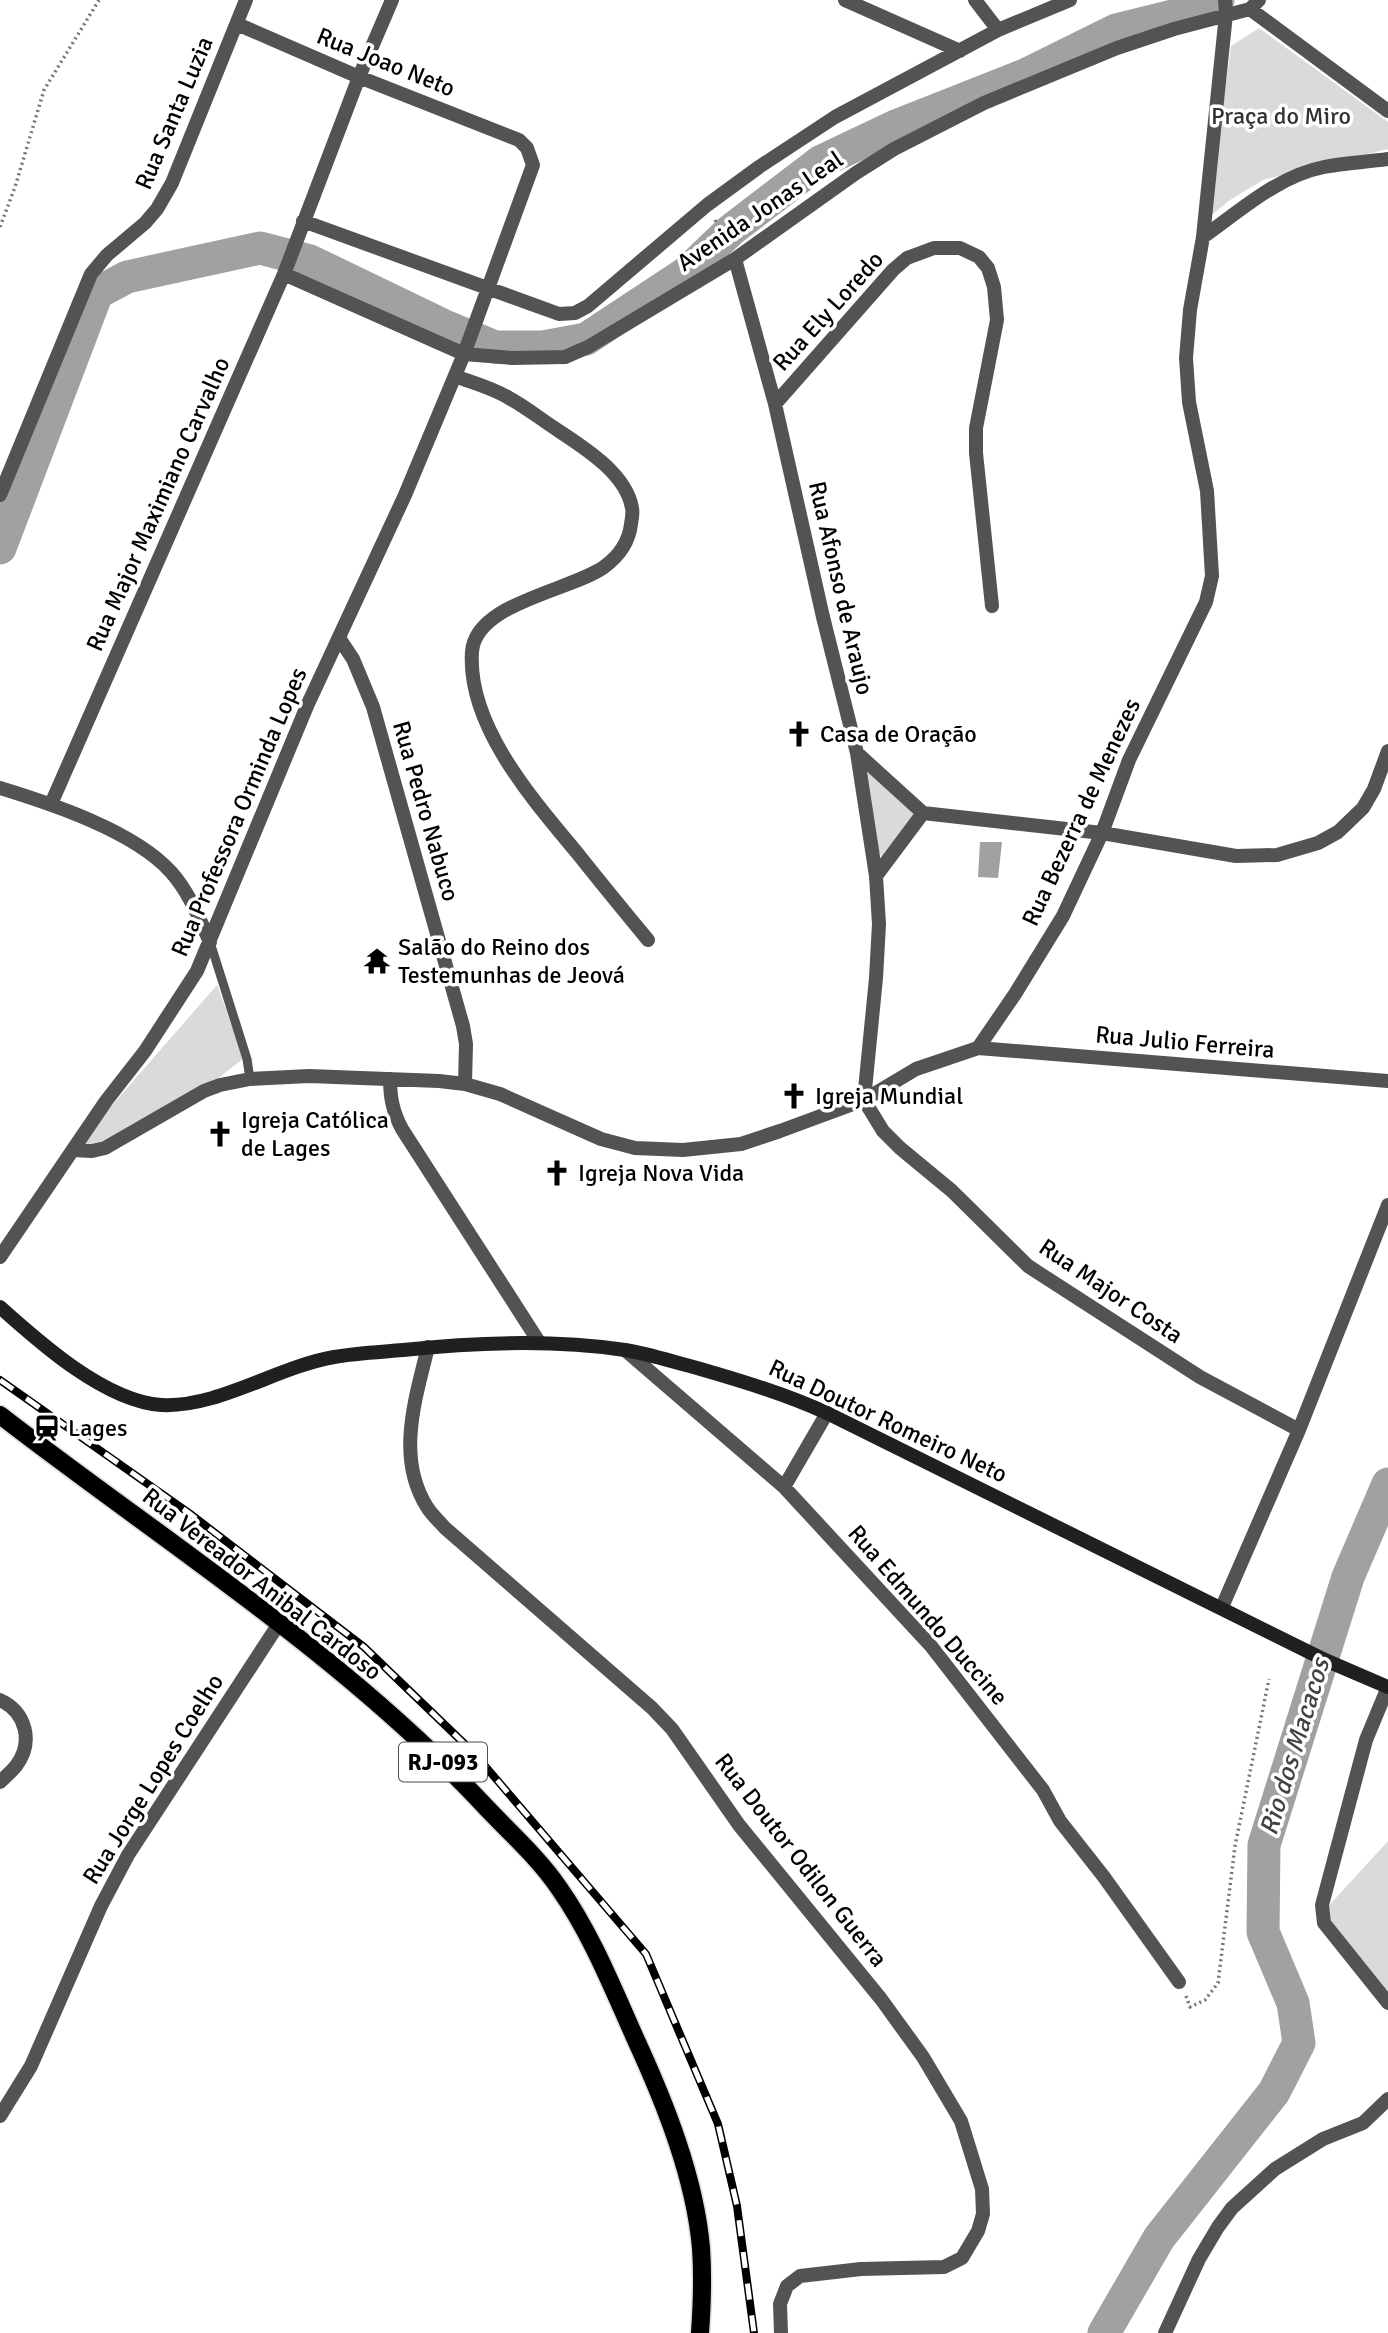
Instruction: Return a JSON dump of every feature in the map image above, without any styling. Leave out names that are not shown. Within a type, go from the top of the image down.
[{"type":"main road","name":"Rua Vereador Anibal Cardoso","points":[[0,1415],[280,1622],[349,1678],[454,1773],[559,1887],[582,1924],[649,2067],[679,2150],[693,2197],[701,2250],[701,2333]]},
{"type":"street","name":"Rua Santa Luzia","points":[[0,495],[91,275],[107,255],[145,223],[157,209],[172,183],[246,0]]},
{"type":"street","name":"Rua Major Maximiano Carvalho","points":[[51,804],[287,267],[359,77],[392,0]]},
{"type":"street","points":[[845,0],[960,51]]},
{"type":"street","points":[[975,0],[998,30]]},
{"type":"street","name":"Avenida Jonas Leal","points":[[303,220],[559,314],[575,313],[588,306],[707,205],[835,117],[998,30],[1070,0]]},
{"type":"street","points":[[1255,5],[1388,111]]},
{"type":"street","name":"Avenida Jonas Leal","points":[[287,267],[466,348],[512,358],[565,357],[588,347],[894,149],[984,103],[1225,6],[1255,5]]},
{"type":"street","name":"Rua Bezerra de Menezes","points":[[978,1048],[1063,916],[1102,833],[1129,760],[1206,602],[1212,576],[1207,491],[1186,387],[1190,310],[1203,237],[1225,6]]},
{"type":"street","name":"Rua Joao Neto","points":[[237,24],[359,77],[519,140]]},
{"type":"street","name":"Rua Professora Orminda Lopes","points":[[0,1257],[197,971],[307,706],[405,495],[466,348],[533,165],[527,148],[519,140]]},
{"type":"street","points":[[1203,237],[1271,189],[1289,180],[1322,168],[1388,159]]},
{"type":"street","name":"Rua Ely Loredo","points":[[775,404],[893,270],[907,258],[934,248],[960,248],[979,257],[988,268],[994,287],[997,320],[976,428],[977,465],[992,606]]},
{"type":"street","name":"Rua Afonso de Araujo","points":[[732,254],[775,404],[857,753],[876,876],[879,924],[864,1100]]},
{"type":"street","points":[[455,376],[507,396],[596,456],[624,486],[633,509],[630,532],[623,550],[603,567],[496,615],[479,632],[472,652],[478,699],[506,760],[535,802],[648,940]]},
{"type":"street","name":"Rua Pedro Nabuco","points":[[338,638],[353,659],[373,707],[463,1026],[466,1044],[465,1084]]},
{"type":"street","points":[[857,753],[923,813],[1102,833],[1236,856],[1277,855],[1318,843],[1338,832],[1363,808],[1374,789],[1388,751]]},
{"type":"street","points":[[0,788],[51,804],[136,842],[157,857],[185,890],[210,942]]},
{"type":"street","points":[[876,876],[923,813]]},
{"type":"street","points":[[73,1150],[92,1152],[105,1148],[204,1091],[220,1085],[250,1079],[309,1076],[465,1084],[500,1094],[601,1139],[635,1147],[683,1150],[741,1144],[864,1100],[916,1069],[978,1048]]},
{"type":"street","name":"Rua Julio Ferreira","points":[[978,1048],[1388,1082]]},
{"type":"street","points":[[390,1079],[393,1112],[402,1129],[539,1342]]},
{"type":"street","name":"Rua Major Costa","points":[[864,1100],[883,1131],[952,1191],[1028,1265],[1200,1377],[1298,1430]]},
{"type":"street","points":[[1222,1607],[1298,1430],[1388,1205]]},
{"type":"street","name":"Rua Doutor Romeiro Neto","points":[[0,1307],[45,1347],[100,1384],[159,1405],[191,1404],[290,1369],[335,1357],[428,1347],[539,1342],[625,1350],[660,1357],[747,1381],[827,1413],[1325,1660],[1388,1687]]},
{"type":"street","name":"Rua Doutor Odilon Guerra","points":[[428,1347],[409,1442],[411,1466],[418,1490],[428,1510],[652,1708],[672,1730],[739,1825],[888,2008],[923,2057],[961,2121],[982,2189],[983,2214],[978,2231],[962,2258],[944,2267],[862,2269],[800,2276],[787,2286],[780,2304],[781,2333]]},
{"type":"street","name":"Rua Edmundo Duccine","points":[[625,1350],[784,1487],[932,1646],[1043,1790],[1060,1821],[1179,1982]]},
{"type":"street","points":[[784,1487],[827,1413]]},
{"type":"street","name":"Rua Jorge Lopes Coelho","points":[[0,2116],[31,2066],[96,1917],[128,1855],[280,1622]]},
{"type":"street","points":[[1388,1687],[1366,1740],[1322,1905],[1324,1923],[1388,2003]]},
{"type":"street","points":[[0,1700],[17,1710],[24,1722],[25,1736],[17,1765],[0,1782]]},
{"type":"street","points":[[1165,2333],[1199,2259],[1218,2227],[1243,2198],[1275,2169],[1323,2139],[1363,2123],[1388,2099]]},
{"type":"lane","points":[[210,942],[247,1059],[250,1079]]},
{"type":"path","points":[[0,227],[44,90],[99,0]]},
{"type":"path","points":[[714,218],[732,254]]},
{"type":"path","points":[[1179,1982],[1190,2007],[1205,2000],[1218,1983],[1235,1846],[1269,1679]]},
{"type":"green space","name":"Praça do Miro","points":[[1259,28],[1388,122],[1388,149],[1263,180],[1230,200],[1208,218],[1231,46]]},
{"type":"green space","points":[[859,762],[915,811],[883,861],[873,835]]},
{"type":"green space","points":[[217,985],[244,1058],[161,1123],[73,1150]]},
{"type":"green space","points":[[1388,1841],[1388,1993],[1322,1913]]},
{"type":"shaded area","points":[[980,842],[1002,842],[998,878],[978,877]]},
{"type":"waterway","points":[[0,548],[97,293],[127,277],[260,248],[310,261],[495,347],[543,347],[586,339],[686,273],[731,230],[820,162],[898,125],[1025,75],[1116,30],[1189,12],[1218,0]]},
{"type":"waterway","name":"Rio dos Macacos","points":[[1104,2333],[1159,2238],[1274,2092],[1299,2043],[1293,2003],[1263,1932],[1264,1845],[1348,1577],[1388,1484]]},
{"type":"railway","points":[[0,1380],[189,1513],[364,1647],[473,1752],[646,1954],[718,2124],[737,2206],[754,2333]]},
{"type":"place","name":"Casa de Oração","points":[[799,734]]},
{"type":"place","name":"Salão do Reino dos Testemunhas de Jeová","points":[[377,961]]},
{"type":"place","name":"Igreja Mundial","points":[[794,1096]]},
{"type":"place","name":"Igreja Católica de Lages","points":[[220,1134]]},
{"type":"place","name":"Igreja Nova Vida","points":[[557,1173]]},
{"type":"place","name":"Lages","points":[[47,1428]]}]
